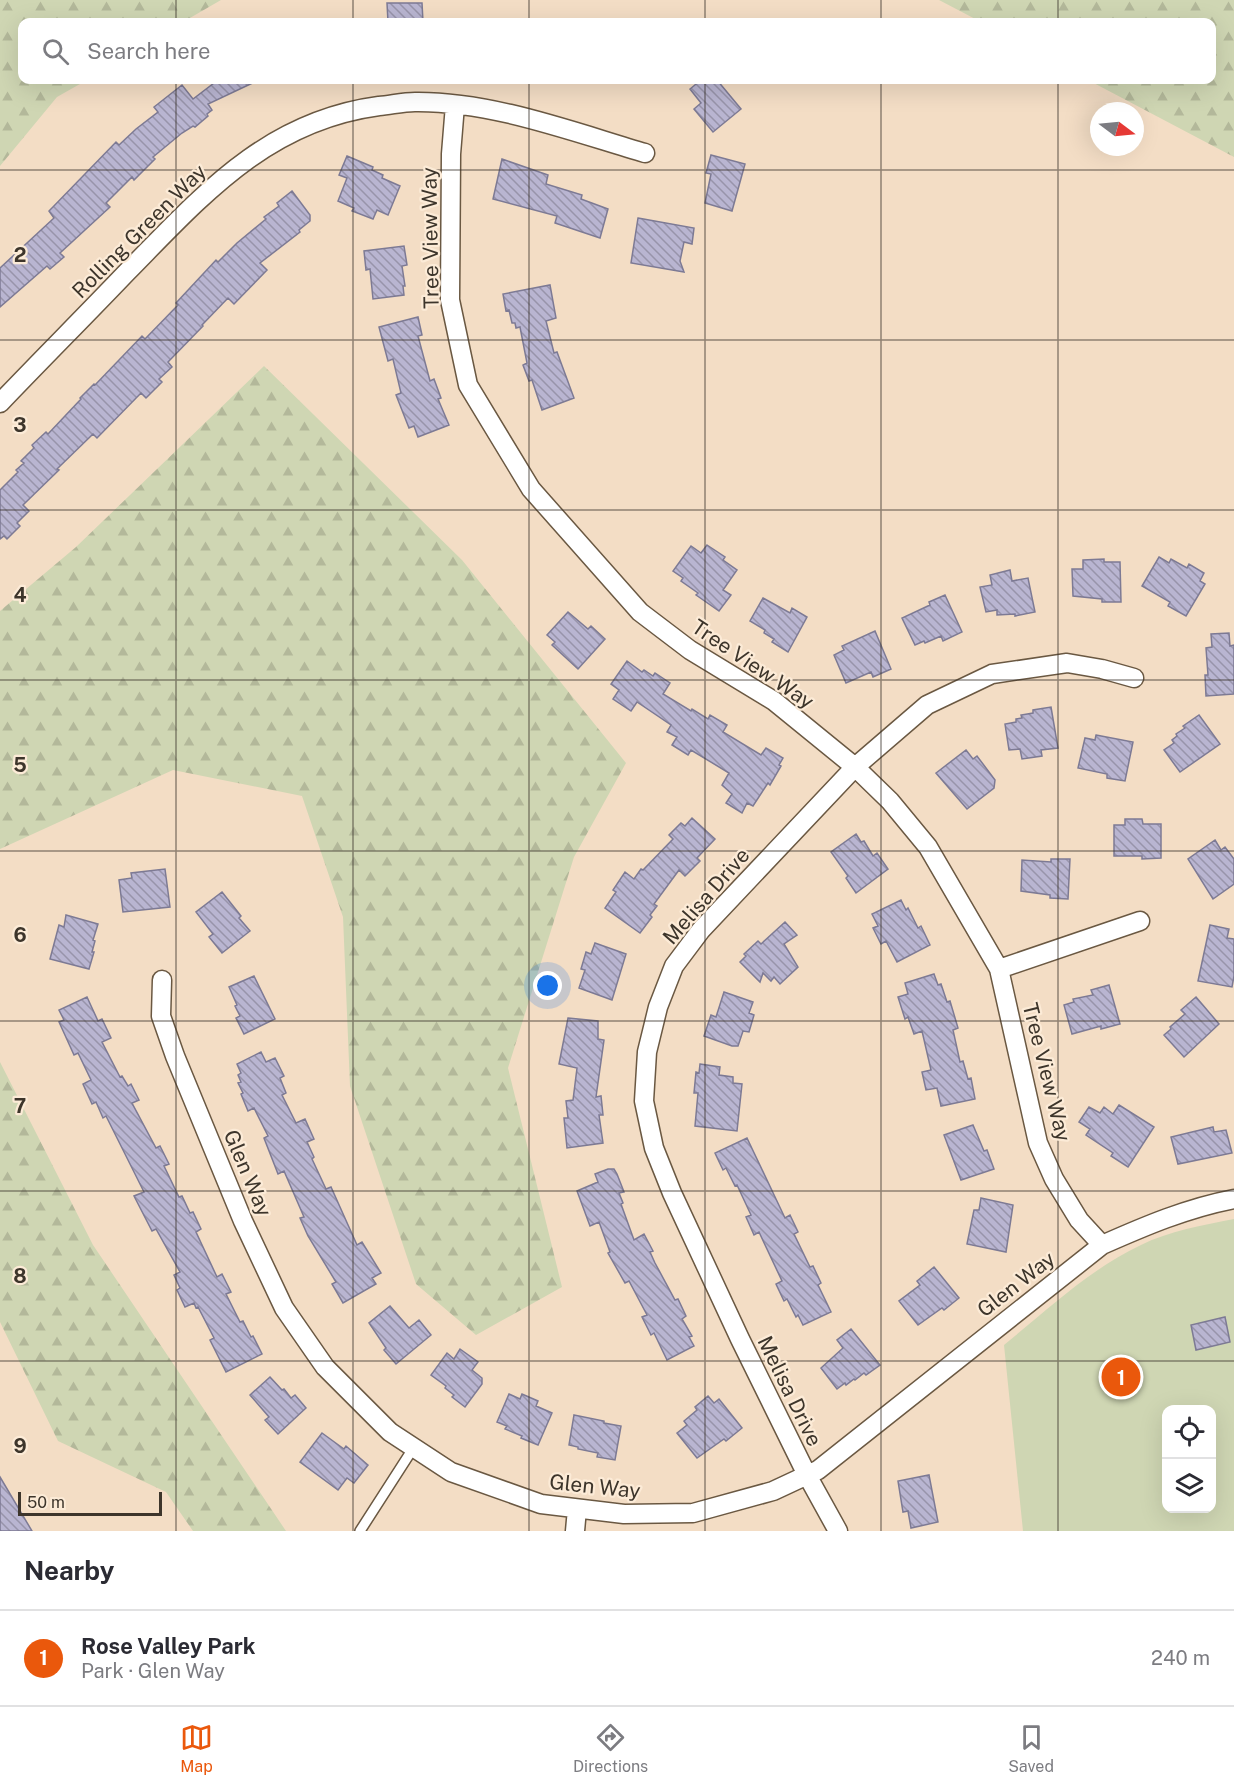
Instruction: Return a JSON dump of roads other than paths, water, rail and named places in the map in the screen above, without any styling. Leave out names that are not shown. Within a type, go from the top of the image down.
[{"type":"street","name":"Rolling Green Way","points":[[0,403],[203,195],[254,155],[307,124],[354,110],[414,102],[455,105],[492,110],[645,153]]},
{"type":"street","name":"Tree View Way","points":[[455,105],[451,153],[450,300],[468,385],[531,489],[640,612],[690,650],[774,701],[855,767],[890,801],[928,847],[999,969],[1038,1143],[1054,1179],[1079,1220],[1102,1245]]},
{"type":"street","name":"Melisa Drive","points":[[838,1531],[807,1475],[740,1339],[654,1149],[644,1091],[650,1041],[658,1007],[674,966],[701,930],[855,767],[927,705],[992,674],[1067,663],[1134,678]]},
{"type":"street","points":[[999,969],[1140,921]]},
{"type":"street","name":"Glen Way","points":[[162,980],[161,1016],[175,1056],[243,1221],[284,1308],[325,1367],[390,1432],[451,1472],[541,1504],[624,1514],[693,1513],[773,1491],[818,1470],[1102,1245],[1151,1223],[1234,1199]]},
{"type":"street","points":[[575,1531],[577,1509]]},
{"type":"lane","points":[[360,1531],[414,1448]]},
{"type":"place","name":"Rose Valley Park","points":[[1121,1377]]}]
